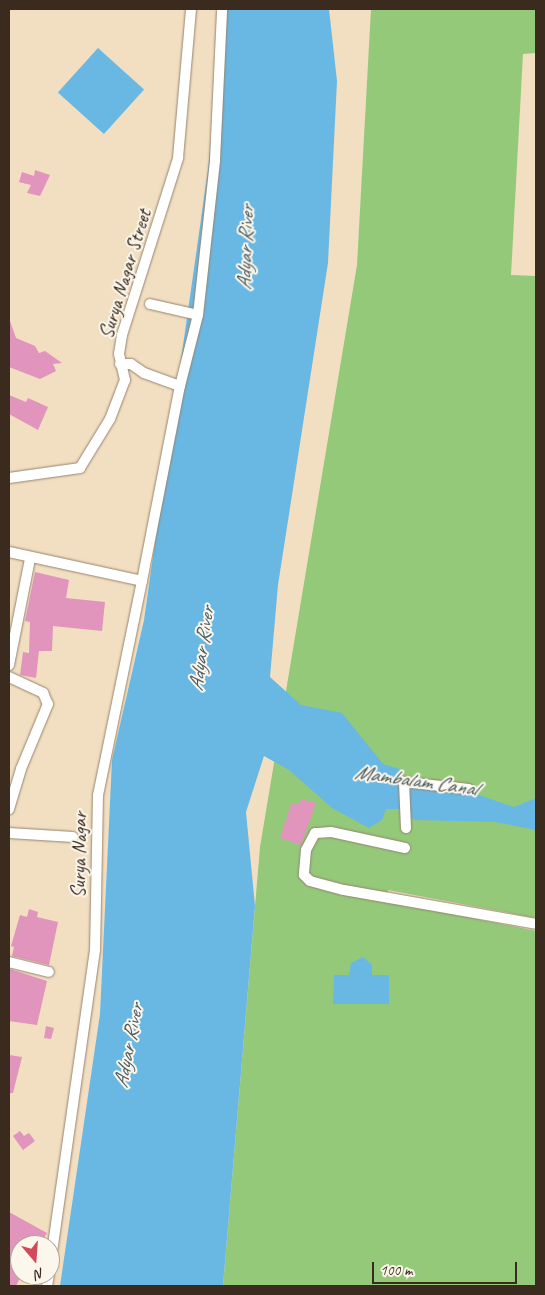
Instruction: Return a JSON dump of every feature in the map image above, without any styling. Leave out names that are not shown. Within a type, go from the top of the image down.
[{"type":"street","name":"Surya Nagar Street","points":[[9,478],[75,470],[86,462],[110,419],[125,380],[120,364],[122,335],[178,158],[192,9]]},
{"type":"street","name":"Surya Nagar","points":[[54,1235],[95,950],[98,794],[180,386],[198,315],[215,160],[222,9]]},
{"type":"street","points":[[150,304],[198,315]]},
{"type":"street","points":[[120,364],[131,364],[144,374],[180,386]]},
{"type":"street","points":[[9,552],[30,559],[142,581]]},
{"type":"street","points":[[9,664],[30,559]]},
{"type":"street","points":[[9,677],[43,693],[48,704],[21,769],[9,809]]},
{"type":"street","points":[[406,828],[404,782],[469,789]]},
{"type":"street","points":[[405,848],[366,839],[314,832],[306,850],[304,875],[310,881],[334,888],[536,924]]},
{"type":"street","points":[[9,833],[74,837]]},
{"type":"street","points":[[9,962],[49,972]]},
{"type":"green space","points":[[371,9],[536,9],[536,53],[523,54],[511,275],[536,276],[536,918],[388,890],[387,901],[536,931],[536,1286],[223,1286],[260,847],[357,265]]},
{"type":"water","name":"Adyar River","points":[[224,9],[329,9],[337,81],[328,263],[278,585],[270,677],[301,705],[342,713],[383,764],[400,769],[399,786],[476,794],[514,807],[536,798],[536,830],[495,822],[414,820],[402,809],[386,809],[382,820],[369,828],[332,808],[289,770],[264,756],[246,812],[255,906],[223,1286],[60,1286],[100,1014],[112,760],[144,620],[208,170]]},
{"type":"water","points":[[98,48],[144,89],[104,134],[58,93]]},
{"type":"water","points":[[363,957],[372,965],[372,975],[389,975],[389,1004],[333,1004],[334,975],[349,975],[351,963]]},
{"type":"building","points":[[35,170],[50,175],[40,196],[27,193],[31,185],[19,182],[22,172],[34,176]]},
{"type":"building","points":[[10,321],[16,338],[35,346],[39,353],[45,351],[62,363],[53,364],[56,371],[40,379],[9,367]]},
{"type":"building","points":[[9,395],[26,402],[28,398],[48,407],[38,430],[9,414]]},
{"type":"building","points":[[35,572],[69,580],[66,598],[105,602],[102,631],[53,626],[52,651],[39,651],[36,678],[20,675],[23,652],[29,653],[30,622],[25,621]]},
{"type":"building","points":[[301,799],[316,803],[301,845],[280,838],[291,804],[300,803]]},
{"type":"building","points":[[29,909],[38,912],[37,917],[58,922],[49,965],[12,956],[14,947],[11,946],[20,915],[27,917]]},
{"type":"building","points":[[10,969],[47,981],[37,1025],[9,1021]]},
{"type":"building","points":[[46,1026],[54,1028],[51,1039],[44,1038]]},
{"type":"building","points":[[9,1055],[22,1057],[13,1093],[9,1093]]},
{"type":"building","points":[[20,1131],[24,1136],[29,1133],[35,1141],[23,1150],[13,1136]]},
{"type":"building","points":[[9,1212],[47,1233],[46,1235],[10,1235],[10,1285],[16,1285],[9,1286]]},
{"type":"water label","name":"Mambalam Canal","points":[[416,780]]}]
